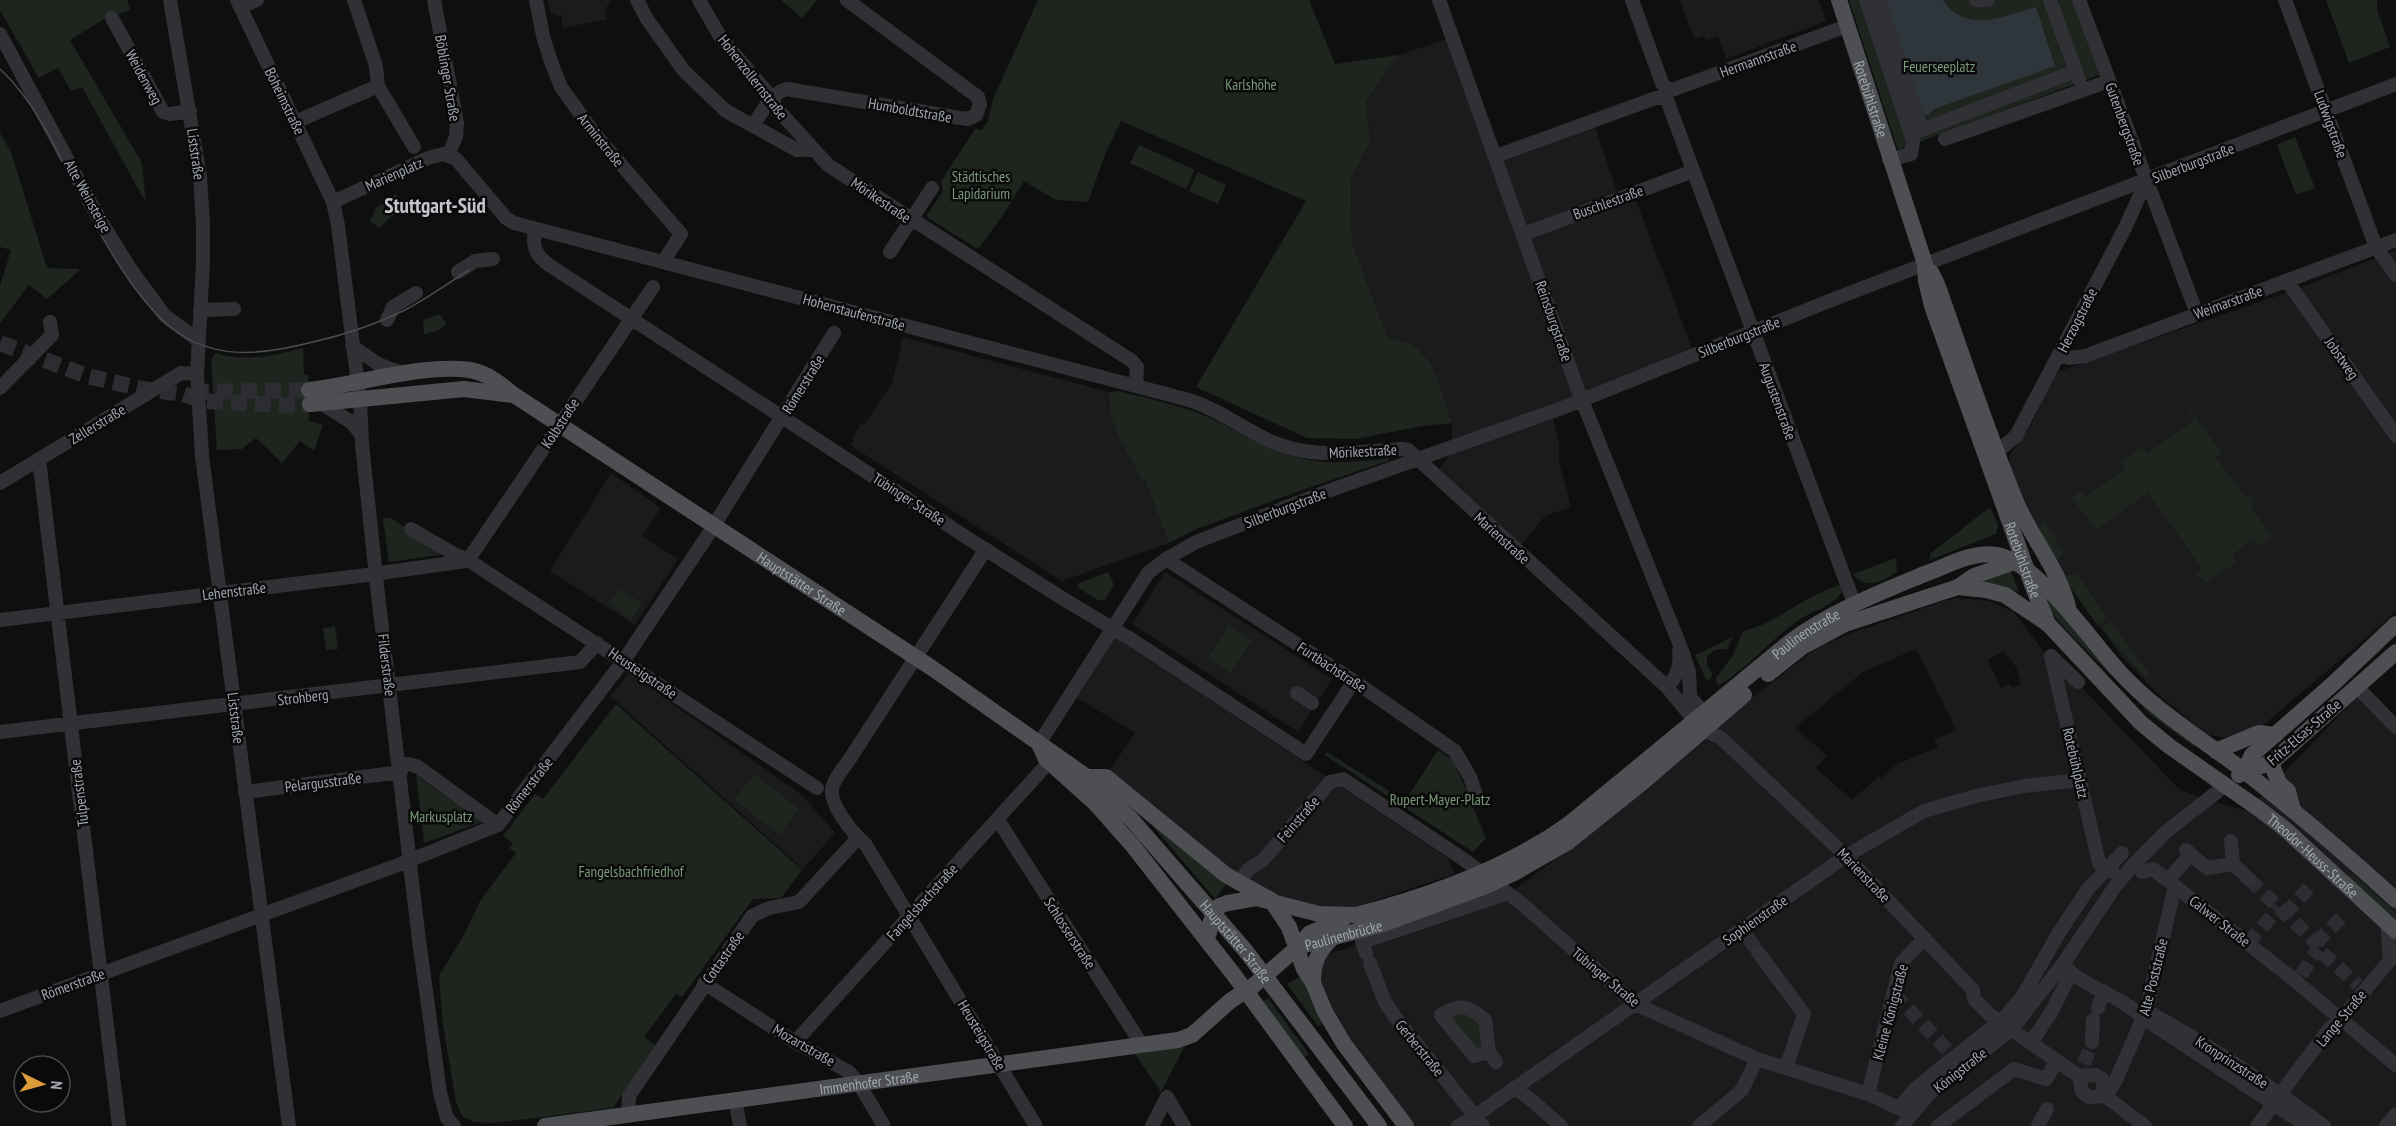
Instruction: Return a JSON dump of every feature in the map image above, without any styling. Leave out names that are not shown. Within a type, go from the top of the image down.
[{"type":"main road","name":"Rotebühlstraße","points":[[1839,0],[1889,160],[1925,264],[1926,282],[1996,449],[2019,524],[2021,561],[2048,624],[2141,723],[2169,747],[2226,785]]},
{"type":"main road","name":"Rotebühlstraße","points":[[1942,317],[2019,524],[2065,590],[2070,615],[2119,672],[2139,691],[2169,717],[2244,771]]},
{"type":"main road","points":[[448,390],[459,374],[458,370]]},
{"type":"main road","name":"Hauptstätter Straße","points":[[313,399],[357,382],[406,374],[471,370],[497,381],[559,425],[915,657],[1040,742],[1087,777],[1132,820],[1245,950],[1376,1124]]},
{"type":"main road","name":"Hauptstätter Straße","points":[[313,399],[360,400],[469,389],[514,395]]},
{"type":"main road","points":[[1986,555],[2019,524]]},
{"type":"main road","name":"Paulinenstraße","points":[[1568,842],[1602,816],[1790,642],[1813,625],[1854,603],[1966,558],[1986,555],[2021,561],[2042,581],[2070,615]]},
{"type":"main road","points":[[1958,587],[1974,576],[2021,561]]},
{"type":"main road","name":"Paulinenstraße","points":[[1569,824],[1802,647],[1860,618],[1958,587],[2005,595],[2048,624]]},
{"type":"main road","name":"Fritz-Elsas-Straße","points":[[2244,771],[2252,755],[2335,682],[2396,624]]},
{"type":"main road","name":"Fritz-Elsas-Straße","points":[[2244,771],[2271,763],[2396,652]]},
{"type":"main road","name":"Fritz-Elsas-Straße","points":[[2216,752],[2259,734],[2275,735]]},
{"type":"main road","points":[[1040,742],[1041,751],[1049,762],[1115,824],[1211,941],[1234,975],[1250,989],[1345,1126]]},
{"type":"main road","points":[[2271,763],[2279,783],[2288,791],[2293,810]]},
{"type":"main road","points":[[2226,785],[2244,771]]},
{"type":"main road","name":"Theodor-Heuss-Straße","points":[[2244,771],[2293,810],[2396,900]]},
{"type":"main road","name":"Hauptstätter Straße","points":[[1087,777],[1106,777],[1238,883],[1271,900]]},
{"type":"main road","name":"Theodor-Heuss-Straße","points":[[2226,785],[2285,830],[2391,927]]},
{"type":"main road","name":"Paulinenbrücke","points":[[1335,928],[1356,915],[1390,906],[1485,872],[1545,841],[1569,824]]},
{"type":"main road","name":"Paulinenbrücke","points":[[1294,950],[1310,933],[1440,904],[1516,872],[1568,842]]},
{"type":"main road","points":[[2342,882],[2342,874],[2347,870],[2364,871]]},
{"type":"main road","points":[[1211,941],[1211,921],[1238,883]]},
{"type":"main road","points":[[1224,902],[1250,898],[1271,900],[1335,928],[1316,956],[1313,965],[1313,983]]},
{"type":"main road","points":[[1271,900],[1282,914],[1294,950],[1344,1044],[1406,1126]]},
{"type":"main road","points":[[1230,1001],[1250,989],[1294,950]]},
{"type":"main road","points":[[1230,1001],[1234,975]]},
{"type":"main road","name":"Immenhofer Straße","points":[[545,1126],[618,1119],[735,1100],[1178,1040],[1192,1035],[1230,1001]]},
{"type":"street","name":"Liststraße","points":[[171,0],[200,176],[203,224],[197,374],[202,456],[289,1126]]},
{"type":"street","points":[[238,3],[257,0]]},
{"type":"street","points":[[354,0],[376,66],[378,86],[414,147]]},
{"type":"street","name":"Böblinger Straße","points":[[434,0],[457,123],[456,137],[448,155]]},
{"type":"street","name":"Arminstraße","points":[[536,0],[548,54],[561,87],[594,133],[681,234],[663,262]]},
{"type":"street","name":"Mörikestraße","points":[[637,0],[647,19],[684,71],[726,111],[796,150],[812,150],[828,165],[910,220],[1132,361],[1137,367],[1136,386]]},
{"type":"street","name":"Hohenzollernstraße","points":[[699,0],[721,38],[812,150]]},
{"type":"street","name":"Humboldtstraße","points":[[771,97],[778,91],[788,89],[960,118],[968,119],[976,115],[980,104],[978,97],[848,0]]},
{"type":"street","name":"Reinsburgstraße","points":[[1439,0],[1582,400],[1689,672],[1690,697]]},
{"type":"street","name":"Augustenstraße","points":[[1632,0],[1854,603]]},
{"type":"street","points":[[1866,0],[1917,132]]},
{"type":"street","points":[[1879,0],[1917,132],[1911,154],[1889,160]]},
{"type":"street","points":[[1976,0],[1988,0]]},
{"type":"street","points":[[2050,0],[2083,90]]},
{"type":"street","name":"Gutenbergstraße","points":[[2079,0],[2197,314]]},
{"type":"street","name":"Ludwigstraße","points":[[2285,0],[2376,247],[2396,275]]},
{"type":"street","name":"Böheimstraße","points":[[238,3],[333,202]]},
{"type":"street","name":"Weidenweg","points":[[112,18],[163,112],[170,114],[190,111]]},
{"type":"street","name":"Hermannstraße","points":[[1496,156],[1847,26]]},
{"type":"street","name":"Alte Weinsteige","points":[[0,34],[95,211],[131,270],[165,316],[198,340]]},
{"type":"street","points":[[1917,132],[2076,71]]},
{"type":"street","points":[[1945,139],[2109,81]]},
{"type":"street","name":"Silberburgstraße","points":[[1114,629],[1148,573],[1166,559],[1196,542],[1419,458],[1582,400],[1925,264],[2396,84]]},
{"type":"street","points":[[295,122],[378,86]]},
{"type":"street","points":[[753,125],[765,110],[771,97]]},
{"type":"street","points":[[448,155],[456,159],[506,218],[535,229]]},
{"type":"street","name":"Marienplatz","points":[[333,202],[428,158],[448,155]]},
{"type":"street","name":"Buschlestraße","points":[[1524,234],[1694,171]]},
{"type":"street","name":"Herzogstraße","points":[[1996,449],[2004,446],[2016,436],[2125,228],[2146,181]]},
{"type":"street","points":[[890,252],[932,188]]},
{"type":"street","name":"Filderstraße","points":[[333,202],[338,225],[360,400],[361,434],[376,574],[440,1093],[447,1118],[453,1126]]},
{"type":"street","name":"Hohenstaufenstraße","points":[[535,229],[1172,396]]},
{"type":"street","name":"Tübinger Straße","points":[[535,229],[534,248],[541,260],[956,530],[1310,748],[1353,681]]},
{"type":"street","name":"Weimarstraße","points":[[2059,355],[2077,359],[2396,240]]},
{"type":"street","points":[[458,272],[476,261],[493,259]]},
{"type":"street","name":"Jobstweg","points":[[2287,281],[2396,436]]},
{"type":"street","name":"Kolbstraße","points":[[468,560],[653,287]]},
{"type":"street","points":[[387,320],[393,307],[416,293]]},
{"type":"street","points":[[200,310],[234,309]]},
{"type":"street","points":[[0,388],[52,335],[50,322]]},
{"type":"street","name":"Römerstraße","points":[[0,1011],[410,861],[498,825],[624,660],[714,525],[834,333]]},
{"type":"street","points":[[352,346],[378,364],[406,374]]},
{"type":"street","name":"Zellerstraße","points":[[0,483],[181,373],[197,374]]},
{"type":"street","name":"Mörikestraße","points":[[1172,396],[1216,410],[1263,438],[1293,449],[1340,455],[1402,448],[1419,458]]},
{"type":"street","points":[[313,399],[351,422],[361,434]]},
{"type":"street","name":"Marienstraße","points":[[1419,458],[1444,486],[1705,721],[1846,856],[1973,990],[1974,999],[1999,1022],[2012,1029]]},
{"type":"street","name":"Tulpenstraße","points":[[39,459],[119,1126]]},
{"type":"street","name":"Heusteigstraße","points":[[411,529],[468,560],[624,660],[816,788]]},
{"type":"street","points":[[915,657],[986,549]]},
{"type":"street","name":"Furtbachstraße","points":[[1166,559],[1353,681],[1455,751],[1470,777],[1476,795]]},
{"type":"street","name":"Lehenstraße","points":[[0,620],[376,574],[468,560]]},
{"type":"street","points":[[1040,742],[1114,629]]},
{"type":"street","name":"Reinsburgstraße","points":[[1667,687],[1674,680],[1680,657],[1677,640]]},
{"type":"street","points":[[2065,641],[2051,656],[2078,682]]},
{"type":"street","name":"Strohberg","points":[[0,732],[580,662],[597,643]]},
{"type":"street","name":"Rotebühlplatz","points":[[2051,656],[2099,863],[2122,878]]},
{"type":"street","name":"Heusteigstraße","points":[[915,657],[833,785],[832,793],[835,804],[858,838],[866,845],[1036,1126]]},
{"type":"street","points":[[2356,686],[2396,727]]},
{"type":"street","name":"Marienstraße","points":[[1667,687],[1690,697]]},
{"type":"street","points":[[1297,693],[1312,703]]},
{"type":"street","points":[[1690,697],[1705,721]]},
{"type":"street","name":"Fangelsbachstraße","points":[[795,1042],[1049,762]]},
{"type":"street","points":[[400,769],[410,764],[418,767],[498,825]]},
{"type":"street","name":"Pelargusstraße","points":[[245,792],[400,769]]},
{"type":"street","name":"Tübinger Straße","points":[[1335,780],[1347,781],[1467,861],[1508,893],[1635,1005],[1757,1059],[1868,1094],[1905,1111]]},
{"type":"street","name":"Feinstraße","points":[[1238,883],[1249,869],[1263,860],[1330,782],[1335,780]]},
{"type":"street","name":"Sophienstraße","points":[[1458,1126],[1479,1121],[1515,1088],[1744,933],[1846,856],[1924,811],[2024,786],[2080,780]]},
{"type":"street","points":[[2031,1042],[2051,1013],[2067,968],[2122,878],[2167,831],[2226,785]]},
{"type":"street","name":"Schlosserstraße","points":[[998,820],[1142,1046]]},
{"type":"street","points":[[2167,831],[2207,868],[2233,864]]},
{"type":"street","name":"Cottastraße","points":[[618,1119],[629,1096],[752,915],[770,908],[799,902],[858,838]]},
{"type":"street","points":[[2231,841],[2233,864],[2248,879]]},
{"type":"street","points":[[2171,883],[2187,851]]},
{"type":"street","points":[[1902,1126],[1905,1111],[1914,1090],[1999,1022],[2022,997],[2088,889],[2122,853]]},
{"type":"street","points":[[1263,860],[1256,881],[1271,900]]},
{"type":"street","name":"Calwer Straße","points":[[2142,872],[2153,869],[2298,978],[2341,1019],[2396,1065]]},
{"type":"street","name":"Alte Poststraße","points":[[2105,1096],[2115,1082],[2141,1012],[2171,883]]},
{"type":"street","name":"Gerberstraße","points":[[1479,1121],[1395,1017],[1385,1002],[1366,953],[1508,893]]},
{"type":"street","name":"Lange Straße","points":[[2257,1126],[2280,1103],[2330,1028],[2341,1019],[2390,960],[2391,927]]},
{"type":"street","name":"Kleine Königstraße","points":[[1868,1094],[1901,963],[1925,938]]},
{"type":"street","points":[[1758,952],[1803,1014],[1786,1068]]},
{"type":"street","name":"Kronprinzstraße","points":[[2067,968],[2141,1012],[2280,1103],[2324,1126]]},
{"type":"street","name":"Königstraße","points":[[1905,1111],[2012,1029],[2033,1002],[2067,968]]},
{"type":"street","name":"Mozartstraße","points":[[704,983],[795,1042],[842,1068],[859,1084],[884,1126]]},
{"type":"street","points":[[2092,1042],[2096,1014],[2104,991]]},
{"type":"street","points":[[2012,1029],[2057,1060],[2083,1072],[2082,1092],[2089,1097],[2105,1096],[2145,1126]]},
{"type":"street","points":[[1699,1126],[1742,1090],[1757,1059]]},
{"type":"street","points":[[1942,1122],[2014,1069],[2046,1078],[2057,1060]]},
{"type":"street","name":"Königstraße","points":[[1942,1122],[1940,1113],[1986,1077]]},
{"type":"street","points":[[1515,1088],[1537,1104],[1560,1126]]},
{"type":"street","points":[[1152,1126],[1167,1097],[1184,1126]]},
{"type":"street","points":[[735,1100],[740,1126]]},
{"type":"street","name":"Kronprinzstraße","points":[[2280,1103],[2307,1126]]},
{"type":"street","points":[[2038,1126],[2047,1109]]},
{"type":"street","points":[[2386,1126],[2396,1114]]},
{"type":"shaded area","points":[[550,0],[610,0],[611,2],[605,9],[607,19],[563,28],[561,15],[557,16],[550,12],[548,2]]},
{"type":"shaded area","points":[[1680,0],[1819,0],[1826,21],[1726,59],[1718,36],[1706,40],[1704,36],[1694,39]]},
{"type":"shaded area","points":[[1881,0],[1943,0],[1952,11],[1974,20],[1999,18],[2036,7],[2055,66],[1934,109],[1928,116],[1924,114]]},
{"type":"shaded area","points":[[1456,36],[1501,162],[1595,127],[1621,203],[1635,198],[1692,348],[1582,400],[1551,412],[1559,444],[1559,462],[1571,507],[1545,516],[1520,546],[1437,473],[1451,452],[1452,423],[1424,354],[1407,342],[1388,339],[1352,243],[1351,180],[1370,141],[1366,101],[1399,55]]},
{"type":"shaded area","points":[[2396,250],[2396,612],[2261,727],[2229,738],[2209,735],[2162,698],[2123,658],[2055,565],[2011,471],[2009,457],[2031,425],[2054,373],[2297,289]]},
{"type":"shaded area","points":[[903,337],[1109,392],[1108,404],[1119,433],[1145,480],[1169,543],[1062,581],[853,447],[851,444],[854,441],[851,439],[861,424],[864,425],[892,383]]},
{"type":"shaded area","points":[[611,473],[661,508],[642,536],[678,559],[635,625],[550,571]]},
{"type":"shaded area","points":[[1165,572],[1332,679],[1298,732],[1132,624]]},
{"type":"shaded area","points":[[1958,598],[1988,601],[2013,611],[2043,651],[2059,664],[2180,790],[2224,805],[2247,811],[2358,696],[2396,733],[2396,1126],[1406,1126],[1348,1042],[1304,962],[1507,895],[1580,841],[1701,737],[1817,648],[1846,635]],"holes":[[[1916,649],[1956,730],[1934,740],[1938,747],[1897,764],[1881,778],[1879,776],[1852,800],[1816,768],[1827,755],[1795,728],[1863,672]],[[2004,651],[2016,667],[2021,684],[2012,688],[2010,684],[2001,688],[1988,660]]]},
{"type":"shaded area","points":[[1114,635],[1448,858],[1454,874],[1356,907],[1335,910],[1297,903],[1224,871],[1107,774],[1135,733],[1074,696]]},
{"type":"shaded area","points":[[629,673],[803,796],[835,833],[803,869],[610,696]]},
{"type":"green space","points":[[0,0],[127,0],[130,10],[106,18],[70,40],[142,163],[146,203],[82,87],[71,91],[58,68],[39,78],[0,10]]},
{"type":"green space","points":[[781,0],[817,0],[802,18]]},
{"type":"green space","name":"Karlshöhe","points":[[1038,0],[1309,0],[1335,64],[1399,55],[1366,101],[1370,141],[1351,180],[1352,243],[1388,339],[1407,342],[1425,356],[1437,377],[1452,423],[1355,439],[1307,438],[1196,387],[1306,201],[1121,121],[1106,152],[1088,202],[1056,200],[1024,181],[978,249],[928,218],[927,215],[943,191],[941,181],[975,129],[982,130],[988,121],[993,99]]},
{"type":"green space","name":"Feuerseeplatz","points":[[1849,0],[2074,0],[2102,74],[1898,150]]},
{"type":"green space","points":[[2326,0],[2377,0],[2377,9],[2390,47],[2349,63]]},
{"type":"green space","points":[[0,133],[11,152],[47,268],[81,269],[47,299],[29,285],[0,323],[0,286],[11,250],[0,247]]},
{"type":"green space","points":[[2295,137],[2315,188],[2296,195],[2277,145]]},
{"type":"green space","points":[[1139,145],[1195,170],[1186,189],[1130,163]]},
{"type":"green space","points":[[1198,172],[1226,185],[1218,204],[1189,191]]},
{"type":"green space","points":[[396,194],[403,209],[388,219],[380,228],[370,221],[376,208]]},
{"type":"green space","points":[[439,314],[447,324],[437,331],[424,334],[423,320]]},
{"type":"green space","points":[[303,348],[304,375],[308,375],[309,421],[323,425],[314,451],[300,441],[282,463],[256,438],[242,449],[217,450],[211,360],[215,353],[237,357],[259,357]]},
{"type":"green space","points":[[1119,391],[1208,417],[1270,448],[1296,457],[1330,462],[1388,458],[1388,461],[1194,530],[1169,543],[1145,480],[1143,481],[1125,449],[1111,415],[1109,392]]},
{"type":"green space","points":[[2191,411],[2222,453],[2216,457],[2245,497],[2250,494],[2255,502],[2250,506],[2272,536],[2259,546],[2254,539],[2232,555],[2237,562],[2206,583],[2195,573],[2202,568],[2148,493],[2095,530],[2072,497],[2080,491],[2085,497],[2125,469],[2120,462],[2142,447],[2147,454],[2194,420],[2189,412]]},
{"type":"green space","points":[[1990,507],[1998,525],[1996,534],[1930,560],[1930,554]]},
{"type":"green space","points":[[390,517],[439,551],[439,555],[389,562],[383,519]]},
{"type":"green space","points":[[2042,518],[2064,552],[2056,561],[2039,537]]},
{"type":"green space","points":[[1896,558],[1897,571],[1880,581],[1862,582],[1853,574]]},
{"type":"green space","points":[[2010,569],[2019,592],[1977,581]]},
{"type":"green space","points":[[1108,572],[1114,585],[1105,600],[1098,600],[1077,587],[1079,583]]},
{"type":"green space","points":[[2077,572],[2107,618],[2098,626],[2063,577]]},
{"type":"green space","points":[[1840,585],[1842,592],[1838,597],[1828,605],[1799,620],[1718,686],[1716,678],[1733,655],[1743,631],[1768,622],[1815,595]]},
{"type":"green space","points":[[619,589],[642,603],[632,619],[609,604]]},
{"type":"green space","points":[[2044,594],[2197,744],[2195,747],[2152,716],[2066,630],[2049,609]]},
{"type":"green space","points":[[2110,621],[2150,675],[2146,678],[2102,629]]},
{"type":"green space","points":[[1229,625],[1252,640],[1231,673],[1208,658]]},
{"type":"green space","points":[[335,626],[338,649],[326,650],[323,628]]},
{"type":"green space","points":[[1733,637],[1727,649],[1715,650],[1707,656],[1707,665],[1712,674],[1711,679],[1706,680],[1695,655]]},
{"type":"green space","name":"Fangelsbachfriedhof","points":[[616,704],[802,870],[781,898],[753,899],[682,997],[676,994],[644,1037],[655,1045],[613,1108],[493,1123],[474,1122],[463,1117],[456,1103],[443,1025],[439,976],[465,933],[480,901],[516,853],[509,848],[513,843],[503,836],[535,794],[543,799]]},
{"type":"green space","name":"Rupert-Mayer-Platz","points":[[1438,750],[1449,758],[1451,755],[1486,838],[1473,852],[1325,755],[1327,752],[1405,801]]},
{"type":"green space","points":[[755,774],[799,809],[779,835],[734,800]]},
{"type":"green space","name":"Markusplatz","points":[[416,775],[482,822],[424,843]]},
{"type":"green space","points":[[1146,818],[1226,885],[1215,899]]},
{"type":"green space","points":[[2353,875],[2396,913],[2396,923],[2348,877]]},
{"type":"green space","points":[[1301,976],[1322,1024],[1318,1026],[1287,984]]},
{"type":"green space","points":[[1268,998],[1309,1054],[1303,1058],[1262,1003]]},
{"type":"green space","points":[[1455,1011],[1473,1014],[1479,1024],[1481,1047],[1475,1052],[1445,1016]]},
{"type":"green space","points":[[1184,1048],[1161,1092],[1135,1054]]},
{"type":"tunnel","points":[[0,343],[87,376],[143,389],[183,394],[203,401],[310,404]]},
{"type":"tunnel","points":[[193,392],[309,390]]},
{"type":"tunnel","points":[[2249,879],[2316,943],[2318,949],[2358,985]]},
{"type":"tunnel","points":[[2285,914],[2311,886]]},
{"type":"tunnel","points":[[2248,943],[2279,908]]},
{"type":"tunnel","points":[[2316,943],[2343,916]]},
{"type":"tunnel","points":[[1747,936],[1758,952]]},
{"type":"tunnel","points":[[2301,975],[2318,949]]},
{"type":"tunnel","points":[[1894,994],[1954,1057]]},
{"type":"tunnel","points":[[2084,1064],[2092,1042]]},
{"type":"tram line","points":[[0,69],[27,100],[38,117],[94,223],[124,273],[160,318],[189,340],[224,351],[259,352],[325,339],[370,325],[403,311],[469,270]]},
{"type":"district","name":"Stuttgart-Süd","points":[[435,205]]},
{"type":"park label","name":"Städtisches Lapidarium","points":[[981,184]]}]
